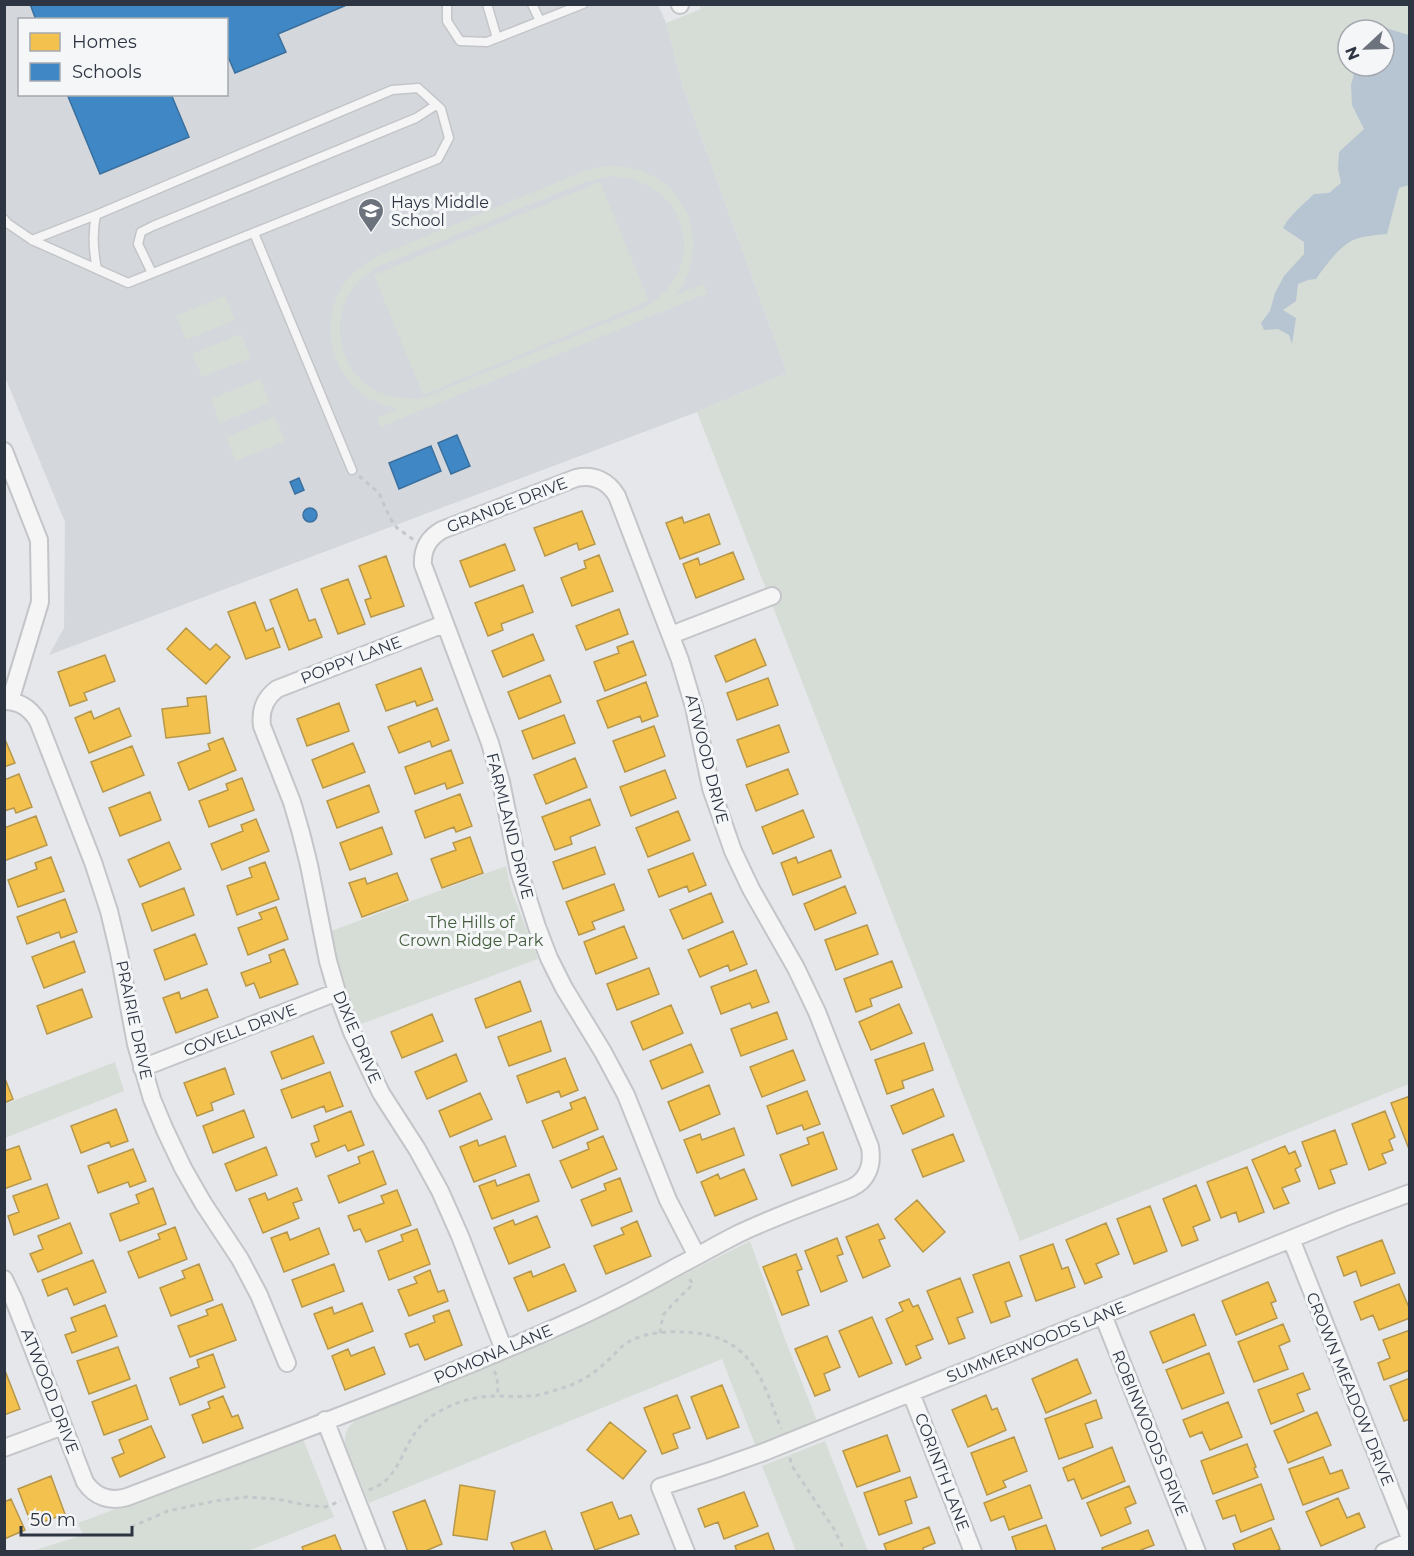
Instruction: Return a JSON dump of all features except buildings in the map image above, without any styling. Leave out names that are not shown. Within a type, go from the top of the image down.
[{"type":"street","points":[[4,451],[39,540],[40,602],[11,702]]},
{"type":"street","name":"GRANDE DRIVE","points":[[425,549],[430,539],[442,530],[576,478],[596,478]]},
{"type":"street","name":"ATWOOD DRIVE","points":[[596,478],[608,485],[617,496],[671,635],[687,683],[721,820],[751,889],[796,968],[817,1012],[870,1147],[871,1164],[867,1174]]},
{"type":"street","name":"FARMLAND DRIVE","points":[[425,549],[423,569],[482,720],[501,782],[519,871],[537,927],[564,988],[626,1095],[668,1200],[698,1256]]},
{"type":"street","points":[[671,635],[772,596]]},
{"type":"street","name":"POPPY LANE","points":[[264,705],[272,693],[283,686],[444,624]]},
{"type":"street","name":"PRAIRIE DRIVE","points":[[11,702],[31,711],[38,721],[99,878],[116,936],[130,1019],[152,1099],[175,1153],[203,1203],[248,1274],[264,1306],[287,1363]]},
{"type":"street","name":"DIXIE DRIVE","points":[[264,705],[261,715],[262,726],[292,802],[301,833],[313,880],[324,945],[337,992],[373,1078],[425,1163],[447,1206],[504,1350]]},
{"type":"street","name":"COVELL DRIVE","points":[[142,1068],[337,992]]},
{"type":"street","name":"POMONA LANE","points":[[103,1497],[117,1500],[127,1497],[488,1357],[600,1307],[752,1227],[852,1188],[867,1174]]},
{"type":"street","name":"SUMMERWOODS LANE","points":[[686,1551],[660,1487],[732,1464],[786,1443],[1410,1193]]},
{"type":"street","name":"CROWN MEADOW DRIVE","points":[[1291,1239],[1410,1540]]},
{"type":"street","name":"ATWOOD DRIVE","points":[[4,1279],[85,1482],[103,1497]]},
{"type":"street","name":"ROBINWOODS DRIVE","points":[[1103,1315],[1197,1551]]},
{"type":"street","name":"CORINTH LANE","points":[[911,1393],[973,1551]]},
{"type":"street","points":[[325,1420],[377,1551]]},
{"type":"street","points":[[4,1448],[63,1426]]},
{"type":"street","points":[[1384,1551],[1410,1540]]},
{"type":"lane","points":[[447,4],[447,21],[460,41],[487,42],[582,4]]},
{"type":"lane","points":[[487,4],[497,38]]},
{"type":"lane","points":[[532,4],[540,21]]},
{"type":"lane","points":[[4,219],[32,240],[128,283],[438,159],[449,138],[441,110],[418,88],[392,90],[32,240]]},
{"type":"lane","points":[[152,273],[138,244],[141,232],[416,118],[436,105]]},
{"type":"lane","points":[[96,215],[93,229],[93,252],[97,269]]},
{"type":"lane","points":[[254,233],[352,470]]},
{"type":"path","points":[[352,470],[379,493],[397,528],[425,549]]},
{"type":"path","points":[[131,1527],[168,1511],[247,1497],[277,1499],[325,1507],[355,1496],[387,1480],[418,1427],[451,1404],[463,1400],[498,1396],[542,1395],[570,1386],[585,1379],[604,1365],[628,1342],[646,1334],[676,1331],[699,1332],[733,1345],[750,1361],[761,1377],[786,1443],[792,1466],[834,1529],[845,1551]]},
{"type":"path","points":[[488,1357],[497,1376],[498,1396]]},
{"type":"shaded area","name":"Hays Middle School","points":[[4,5],[658,5],[666,23],[683,87],[787,373],[697,412],[49,655],[64,628],[65,522],[5,377]]},
{"type":"green space","points":[[699,4],[1409,5],[1409,1084],[1020,1241],[697,412],[787,373],[683,87],[666,23],[701,9]]},
{"type":"green space","points":[[598,167],[633,168],[653,176],[668,186],[679,199],[692,230],[691,264],[676,295],[704,284],[708,293],[380,427],[377,418],[398,409],[367,397],[353,385],[342,371],[335,355],[331,338],[331,320],[342,286],[354,272],[378,256]],"holes":[[[613,176],[639,182],[660,194],[675,211],[683,231],[683,252],[677,274],[663,293],[641,309],[423,398],[386,395],[371,388],[359,378],[350,365],[343,350],[340,334],[341,318],[345,303],[353,288],[374,270],[588,181]]]},
{"type":"green space","points":[[600,182],[649,301],[423,395],[374,275]]},
{"type":"green space","points":[[225,296],[235,320],[186,340],[176,316]]},
{"type":"green space","points":[[241,334],[251,358],[202,377],[192,354]]},
{"type":"green space","points":[[260,379],[270,403],[220,423],[211,399]]},
{"type":"green space","points":[[275,417],[285,441],[236,461],[226,437]]},
{"type":"green space","name":"The Hills of Crown Ridge Park","points":[[506,866],[511,889],[538,959],[361,1024],[343,979],[331,931]]},
{"type":"green space","points":[[115,1062],[124,1091],[5,1138],[5,1104]]},
{"type":"green space","points":[[750,1241],[817,1421],[756,1447],[722,1359],[369,1503],[345,1443],[348,1428],[359,1417],[565,1335]]},
{"type":"green space","points":[[303,1439],[334,1517],[248,1551],[29,1552],[83,1535],[78,1523]]},
{"type":"green space","points":[[825,1441],[868,1551],[796,1551],[762,1466]]},
{"type":"water","points":[[1396,31],[1409,35],[1409,185],[1399,188],[1387,234],[1353,240],[1338,252],[1316,279],[1298,284],[1296,301],[1283,310],[1296,318],[1292,344],[1289,335],[1278,329],[1264,330],[1261,323],[1270,311],[1275,293],[1284,276],[1304,254],[1304,242],[1283,228],[1314,194],[1329,193],[1341,183],[1338,169],[1339,152],[1364,129],[1352,105],[1353,78],[1396,78]]},
{"type":"place","name":"Hays Middle School","points":[[371,234]]}]
